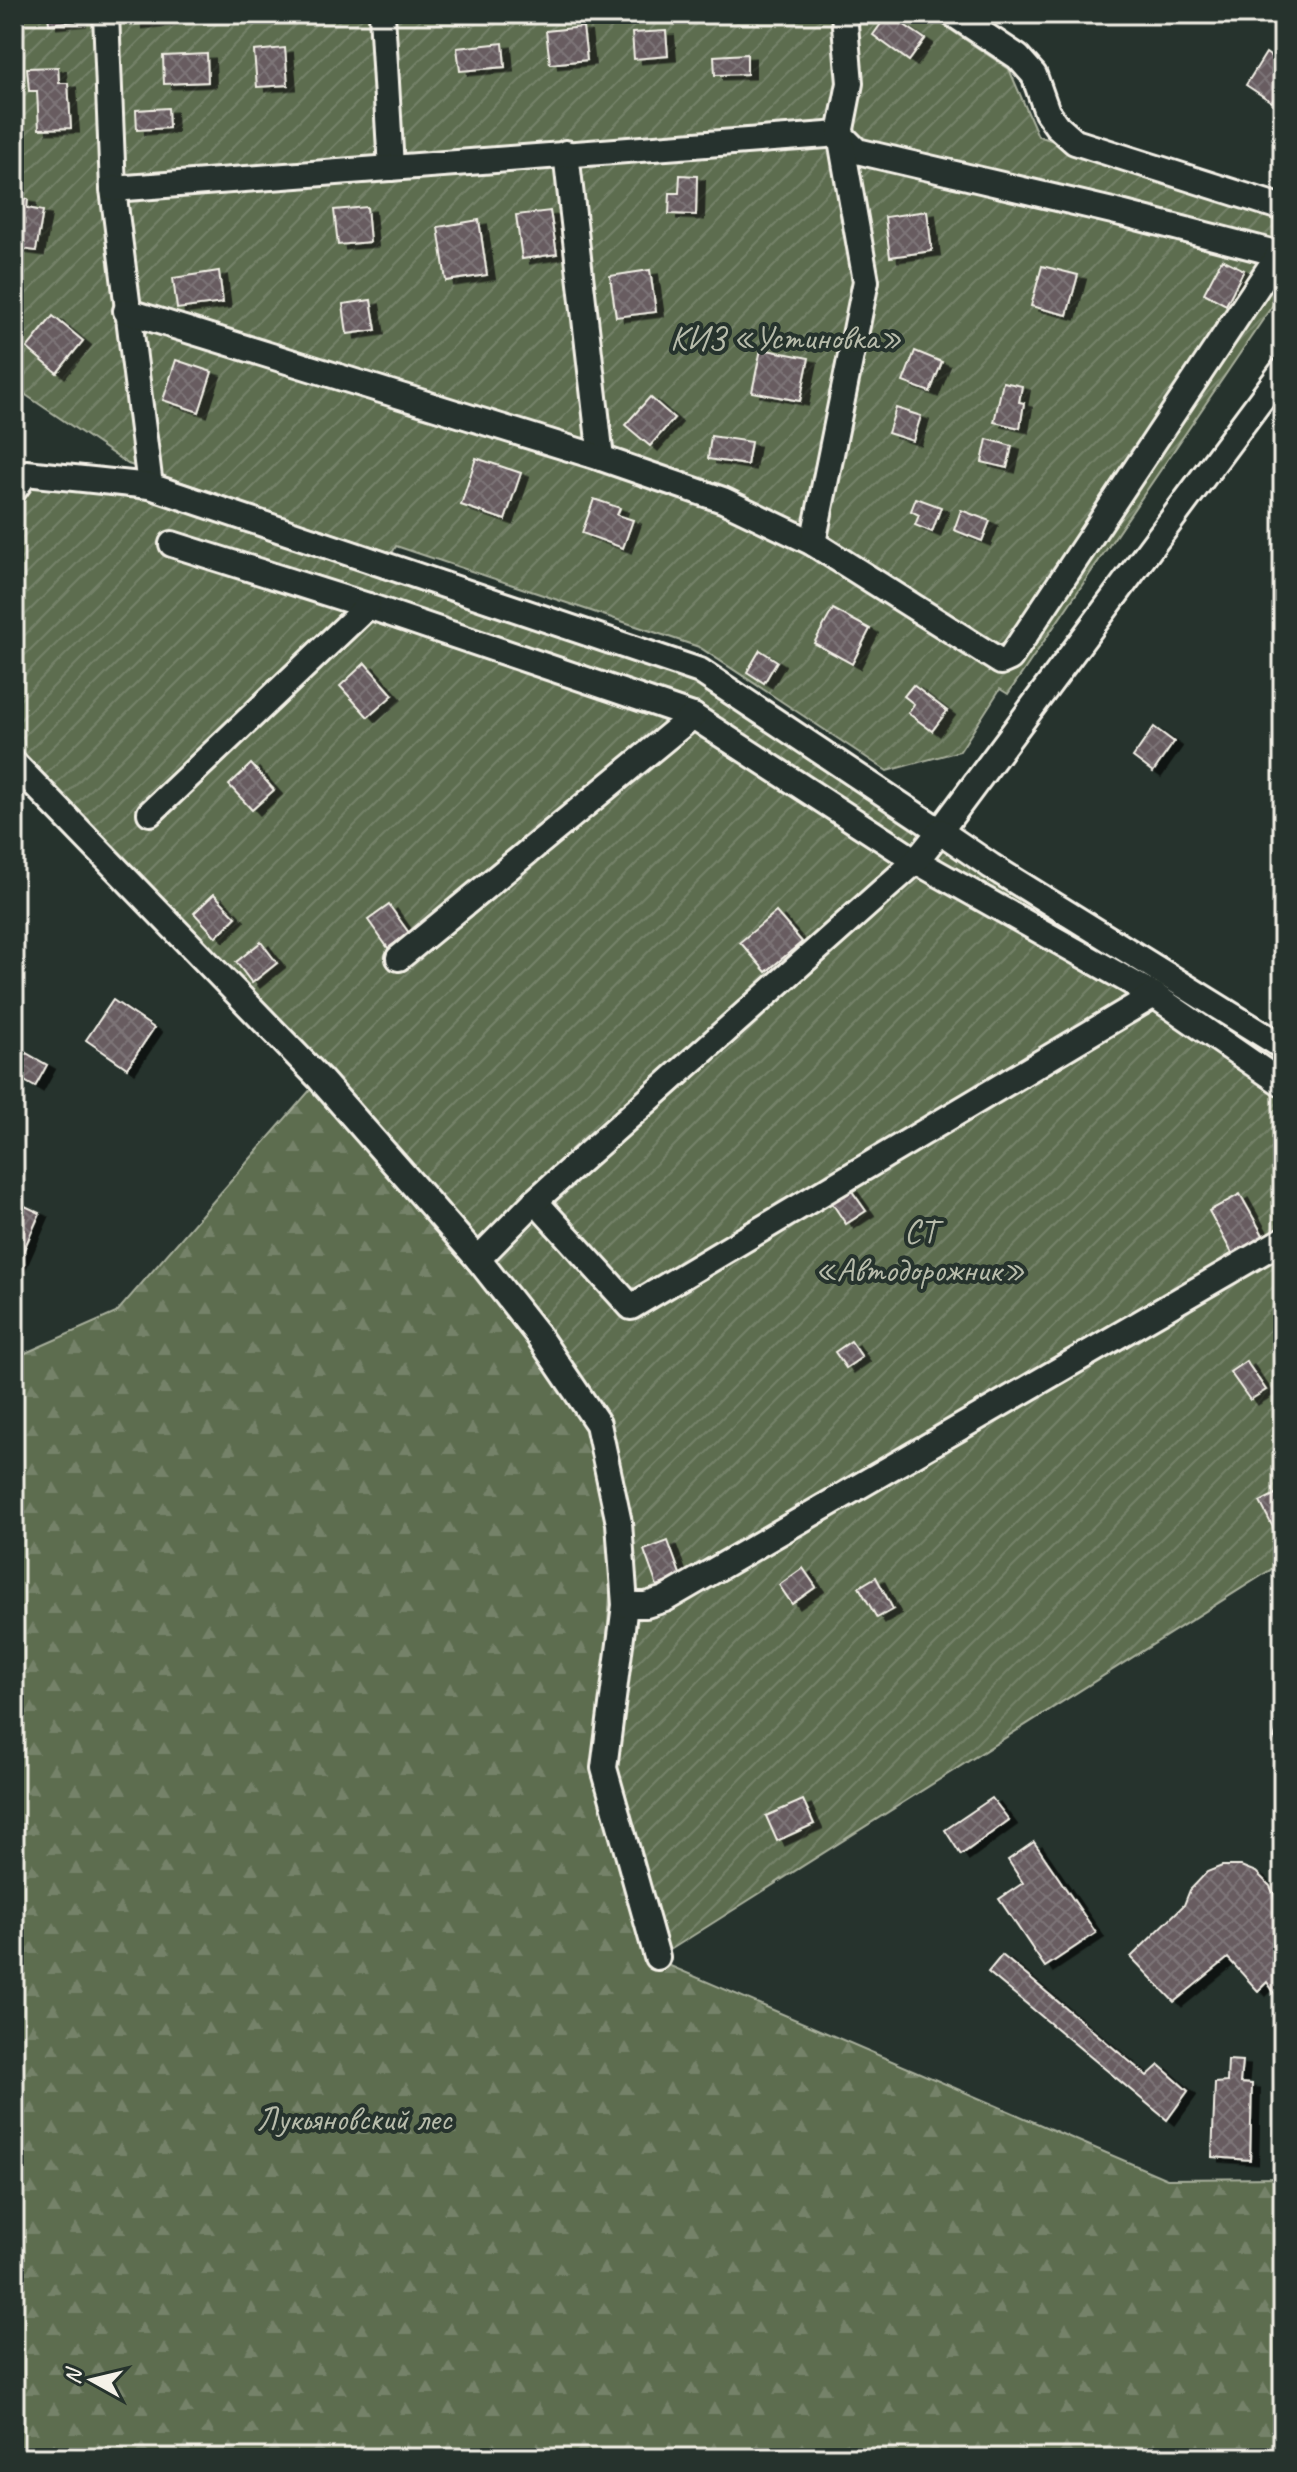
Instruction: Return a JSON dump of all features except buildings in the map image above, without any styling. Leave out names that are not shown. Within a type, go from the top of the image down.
[{"type":"street","points":[[106,14],[113,189],[150,486]]},
{"type":"street","points":[[382,14],[391,168]]},
{"type":"street","points":[[813,543],[866,281],[840,134],[850,83],[844,14]]},
{"type":"street","points":[[953,14],[1018,57],[1034,75],[1047,112],[1075,142],[1283,208]]},
{"type":"street","points":[[113,189],[840,134],[857,151],[1121,213],[1281,255],[1010,658],[1001,662],[813,543],[723,500],[601,458],[126,311]]},
{"type":"street","points":[[566,153],[601,458]]},
{"type":"street","points":[[478,1259],[535,1201],[916,861],[1283,370]]},
{"type":"street","points":[[14,490],[26,473],[150,486],[700,671],[991,866],[1283,1047]]},
{"type":"street","points":[[172,544],[368,606],[693,716],[916,861],[1154,995],[1283,1084]]},
{"type":"street","points":[[150,813],[368,606]]},
{"type":"street","points":[[399,958],[693,716]]},
{"type":"street","points":[[14,763],[320,1079],[478,1259],[537,1334],[598,1424],[619,1523],[625,1605],[604,1768],[657,1957]]},
{"type":"street","points":[[535,1201],[631,1307],[1154,995]]},
{"type":"street","points":[[625,1605],[646,1605],[665,1599],[1283,1240]]},
{"type":"green space","name":"КИЗ «Устиновка»","points":[[14,14],[927,14],[1009,69],[1038,136],[1283,217],[1283,290],[1008,694],[1000,689],[960,751],[887,771],[699,647],[396,546],[392,553],[128,464],[14,387]]},
{"type":"green space","name":"СТ «Автодорожник»","points":[[26,473],[136,484],[700,671],[1283,1047],[1283,1562],[659,1957],[613,1766],[631,1604],[601,1422],[538,1332],[14,762],[14,490]]},
{"type":"green space","name":"Лукьяновский лес","points":[[318,1081],[497,1291],[594,1426],[615,1523],[598,1769],[654,1959],[1167,2179],[1283,2178],[1283,2458],[14,2458],[14,1358],[116,1313]]}]
